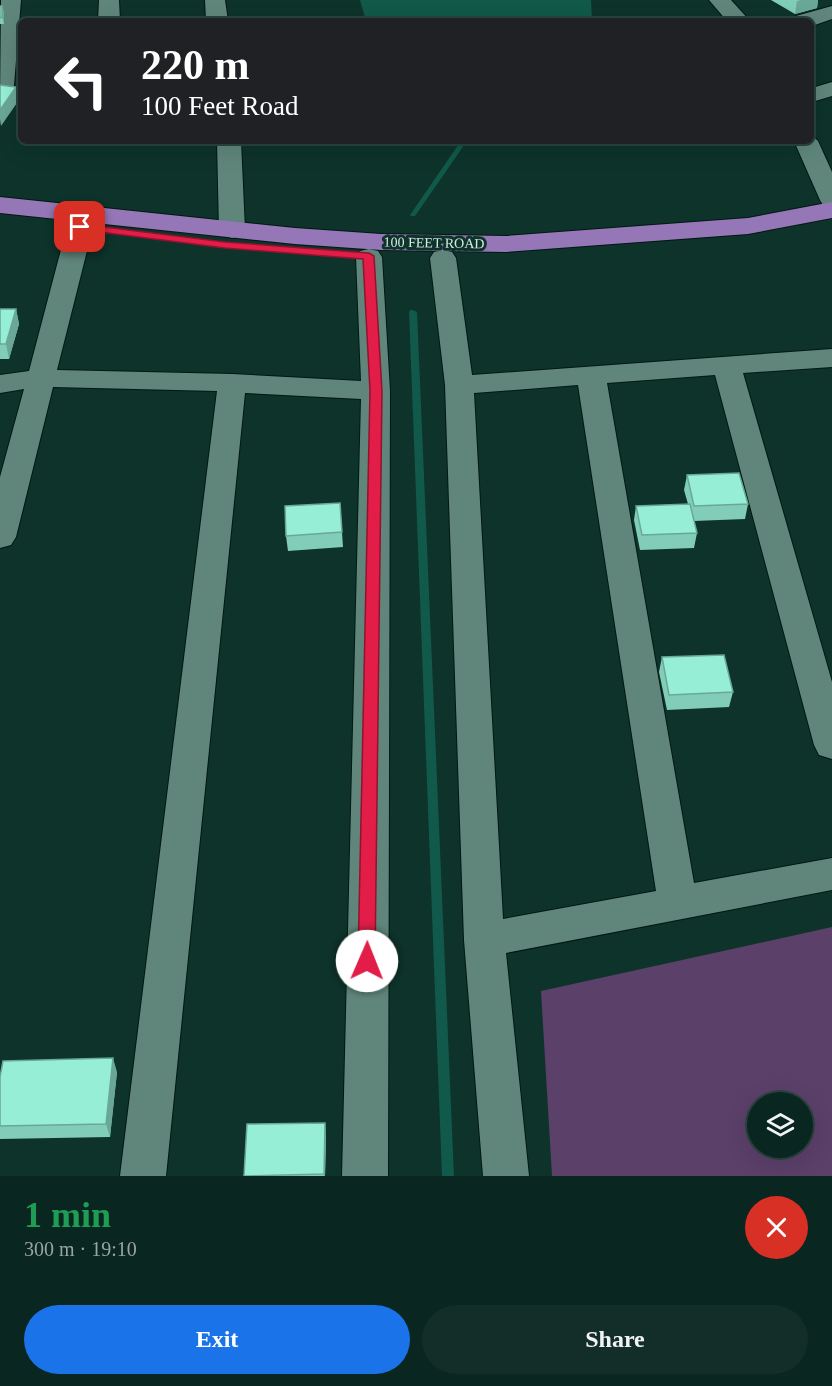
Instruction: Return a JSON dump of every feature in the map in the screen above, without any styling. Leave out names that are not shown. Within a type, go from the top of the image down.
[{"type":"main road","name":"100 FEET ROAD","points":[[0,205],[232,230],[381,242],[506,244],[748,226],[832,210]]},
{"type":"main road","name":"100 FEET ROAD","points":[[0,219],[225,245],[369,256],[443,258],[597,256],[720,248],[792,239],[832,231]]},
{"type":"street","points":[[8,98],[11,0]]},
{"type":"street","points":[[109,0],[109,18]]},
{"type":"street","points":[[215,0],[217,18]]},
{"type":"street","points":[[719,0],[736,18]]},
{"type":"street","points":[[813,18],[832,12]]},
{"type":"street","points":[[814,94],[832,89]]},
{"type":"street","points":[[229,144],[232,230]]},
{"type":"street","points":[[807,144],[832,200]]},
{"type":"street","points":[[0,537],[80,227]]},
{"type":"street","points":[[365,1176],[376,391],[369,256]]},
{"type":"street","points":[[443,258],[459,385],[484,940],[506,1176]]},
{"type":"street","points":[[459,385],[832,358]]},
{"type":"street","points":[[727,366],[832,745]]},
{"type":"street","points":[[591,375],[678,903]]},
{"type":"street","points":[[0,384],[42,378],[232,383],[376,391]]},
{"type":"street","points":[[143,1176],[232,383]]},
{"type":"street","points":[[484,940],[832,874]]},
{"type":"shaded area","points":[[360,0],[591,0],[592,18],[365,18]]},
{"type":"shaded area","points":[[832,927],[832,1176],[552,1176],[541,991]]},
{"type":"building","points":[[0,6],[2,6],[2,17],[0,18]]},
{"type":"building","points":[[0,85],[16,87],[0,110]]},
{"type":"building","points":[[0,309],[16,309],[6,344],[0,344]]},
{"type":"building","points":[[739,473],[748,504],[694,506],[687,475]]},
{"type":"building","points":[[340,503],[342,532],[286,536],[285,506]]},
{"type":"building","points":[[690,504],[697,533],[642,535],[636,506]]},
{"type":"building","points":[[724,655],[733,692],[669,695],[662,657]]},
{"type":"building","points":[[113,1058],[106,1124],[0,1126],[0,1077],[3,1061]]},
{"type":"building","points":[[325,1123],[324,1174],[244,1176],[247,1124]]},
{"type":"waterway","points":[[413,215],[462,144]]},
{"type":"waterway","points":[[413,312],[448,1176]]},
{"type":"route","points":[[80,227],[225,245],[369,256],[376,391],[367,961]]}]
